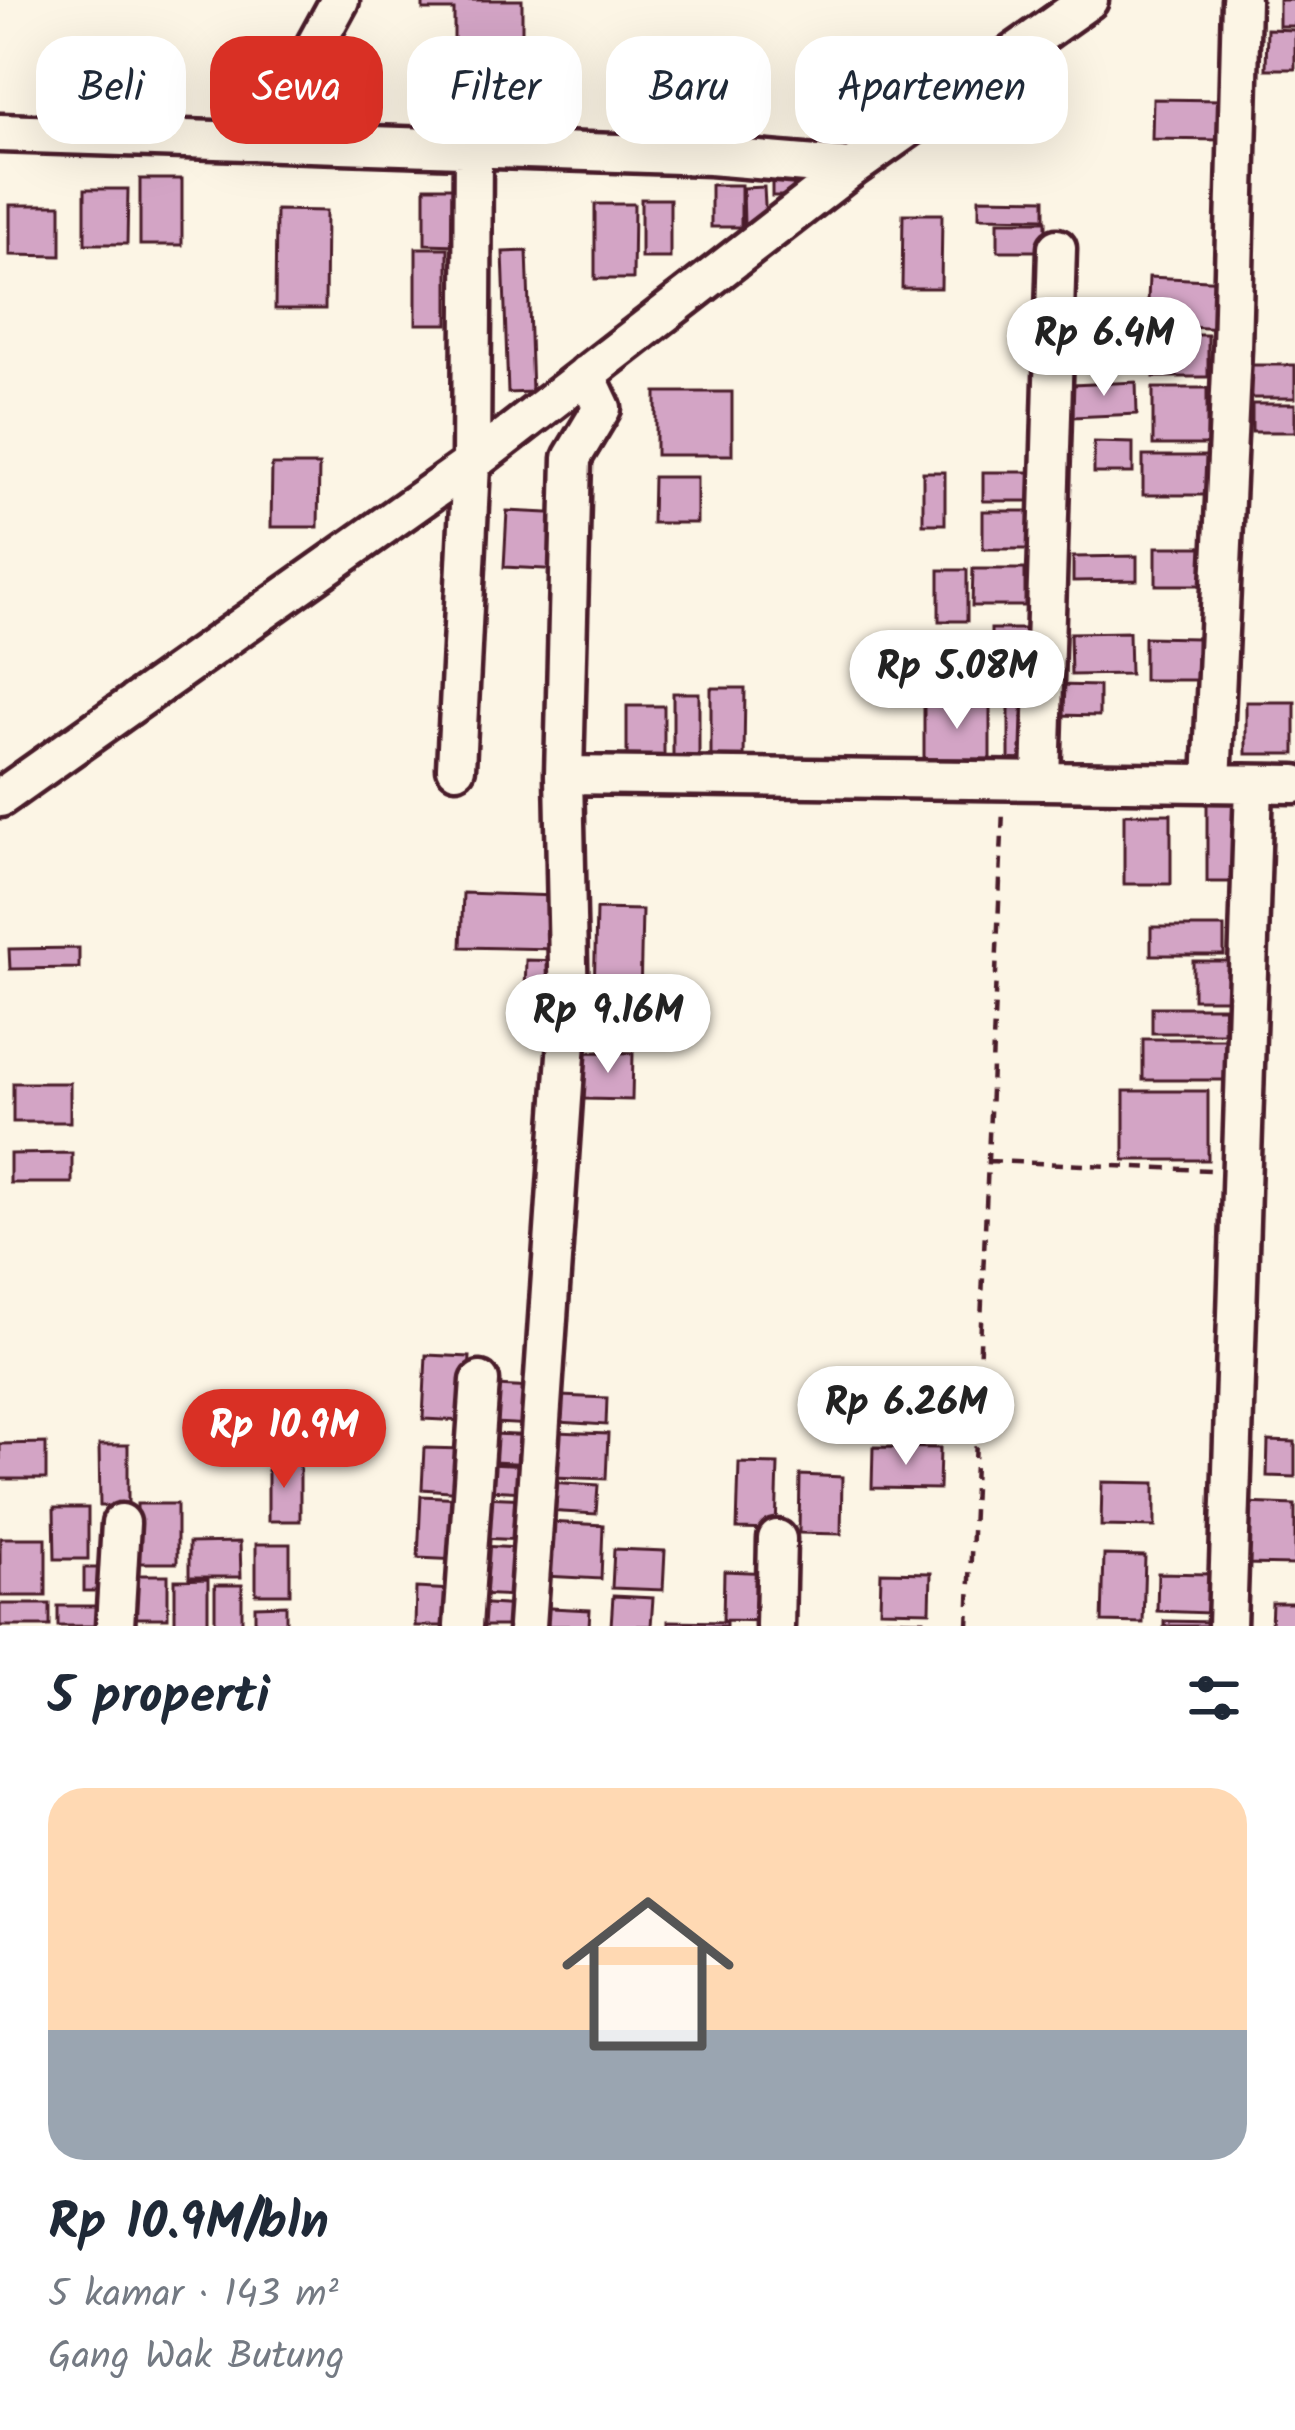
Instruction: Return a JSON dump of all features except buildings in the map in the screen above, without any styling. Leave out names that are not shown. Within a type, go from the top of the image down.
[{"type":"street","points":[[320,36],[340,0]]},
{"type":"street","points":[[0,798],[471,464],[593,388],[852,168],[1089,0]]},
{"type":"street","points":[[1212,782],[1232,349],[1241,0]]},
{"type":"street","points":[[0,133],[210,139]]},
{"type":"street","points":[[353,144],[710,156],[852,168]]},
{"type":"street","points":[[456,768],[471,464],[473,148]]},
{"type":"street","points":[[1023,781],[1057,248]]},
{"type":"street","points":[[527,1626],[569,1012],[564,775],[572,458],[593,388]]},
{"type":"street","points":[[564,775],[1295,784]]},
{"type":"street","points":[[1227,1626],[1254,785]]},
{"type":"street","points":[[463,1626],[480,1381]]},
{"type":"street","points":[[115,1626],[122,1523]]},
{"type":"street","points":[[775,1626],[777,1539]]},
{"type":"path","points":[[968,1626],[988,1161],[1023,781]]},
{"type":"path","points":[[988,1161],[1242,1172]]}]
